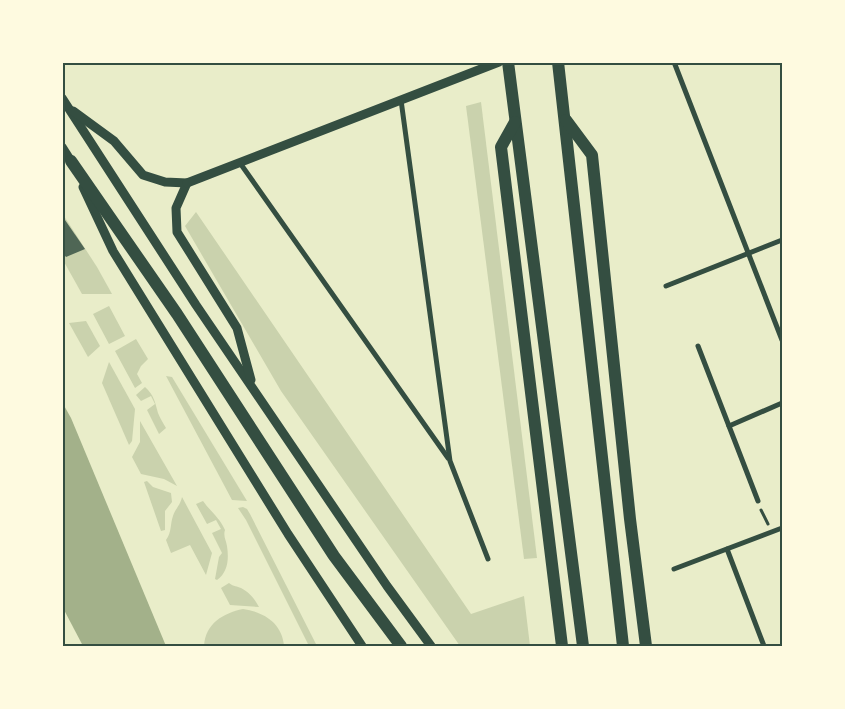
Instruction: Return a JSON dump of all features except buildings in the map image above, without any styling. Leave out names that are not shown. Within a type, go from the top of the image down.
[{"type":"main road","points":[[508,62],[583,646]]},
{"type":"main road","points":[[558,62],[623,646]]},
{"type":"main road","points":[[565,118],[592,155],[630,519],[646,646]]},
{"type":"main road","points":[[515,122],[501,147],[562,646]]},
{"type":"main road","points":[[71,161],[177,314],[334,556],[401,646]]},
{"type":"street","points":[[69,108],[114,141],[143,175],[165,182],[187,183],[500,62]]},
{"type":"street","points":[[674,62],[782,340]]},
{"type":"street","points":[[62,98],[196,305],[431,646]]},
{"type":"street","points":[[401,100],[450,461],[488,559]]},
{"type":"street","points":[[62,147],[71,161],[113,250],[288,534],[362,646]]},
{"type":"street","points":[[240,163],[450,461]]},
{"type":"street","points":[[187,183],[176,208],[176,232],[236,328],[254,388]]},
{"type":"street","points":[[666,286],[782,240]]},
{"type":"street","points":[[698,346],[758,501]]},
{"type":"street","points":[[729,426],[782,404]]},
{"type":"street","points":[[674,569],[782,528]]},
{"type":"street","points":[[727,549],[764,646]]},
{"type":"path","points":[[758,501],[771,532]]},
{"type":"shaded area","points":[[481,102],[537,558],[524,559],[466,106]]},
{"type":"shaded area","points":[[196,212],[471,614],[524,596],[530,646],[460,646],[281,391],[185,226]]},
{"type":"shaded area","points":[[62,213],[112,294],[82,294],[63,260]]},
{"type":"shaded area","points":[[109,306],[125,336],[109,344],[93,314]]},
{"type":"shaded area","points":[[86,321],[100,346],[88,357],[69,323]]},
{"type":"shaded area","points":[[136,339],[148,359],[141,366],[137,374],[142,383],[135,388],[115,351]]},
{"type":"shaded area","points":[[109,362],[135,409],[132,441],[129,445],[102,383]]},
{"type":"shaded area","points":[[166,376],[172,377],[247,501],[232,500]]},
{"type":"shaded area","points":[[145,387],[152,396],[166,428],[159,434],[147,410],[155,404],[151,396],[141,401],[136,395]]},
{"type":"shaded area","points":[[62,402],[71,418],[166,646],[83,646],[63,608]]},
{"type":"shaded area","points":[[140,421],[177,486],[164,479],[141,474],[132,457],[140,442]]},
{"type":"shaded area","points":[[147,481],[153,487],[171,493],[172,502],[165,511],[165,530],[161,531],[144,482]]},
{"type":"shaded area","points":[[182,497],[212,553],[206,575],[190,545],[171,553],[166,540],[172,519]]},
{"type":"shaded area","points":[[203,501],[225,530],[224,536],[228,560],[226,569],[217,580],[215,579],[219,557],[222,553],[212,533],[221,529],[216,520],[207,524],[196,504]]},
{"type":"shaded area","points":[[243,507],[250,514],[317,646],[309,646],[246,520],[238,508]]},
{"type":"shaded area","points":[[229,583],[247,592],[259,607],[230,605],[221,588]]},
{"type":"shaded area","points":[[243,609],[258,613],[271,620],[280,631],[284,646],[204,646],[205,638],[216,621],[229,613]]}]
